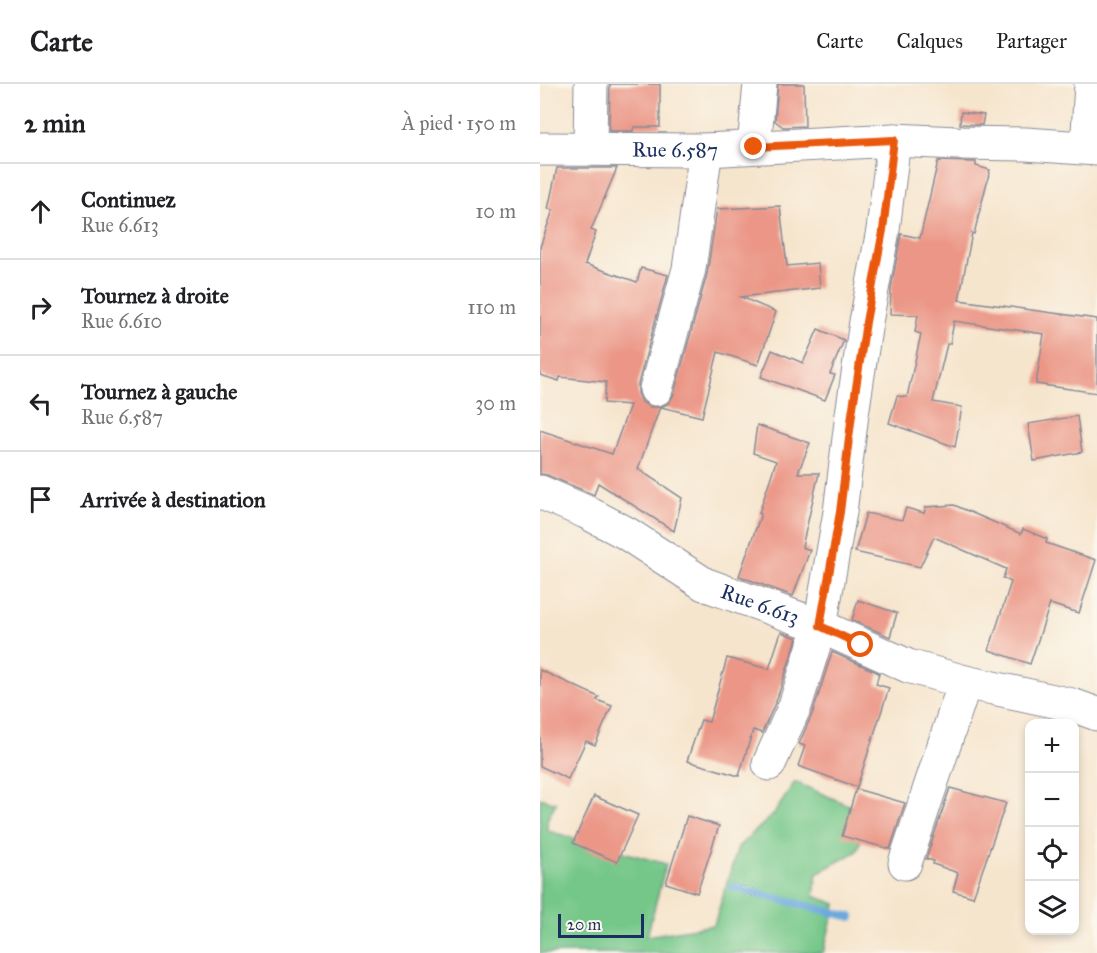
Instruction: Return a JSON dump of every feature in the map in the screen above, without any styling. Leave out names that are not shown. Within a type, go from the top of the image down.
[{"type":"street","points":[[590,148],[591,84]]},
{"type":"street","points":[[754,147],[760,84]]},
{"type":"street","points":[[1092,84],[1092,149]]},
{"type":"street","points":[[769,764],[795,706],[820,626],[840,512],[864,333],[883,230],[894,140]]},
{"type":"street","name":"Rue 6.587","points":[[540,148],[706,150],[894,140],[1026,144],[1092,149]]},
{"type":"street","points":[[656,389],[689,269],[706,150]]},
{"type":"street","name":"Rue 6.613","points":[[540,492],[626,533],[704,584],[820,626],[908,666],[965,682],[1072,705],[1097,714]]},
{"type":"street","points":[[905,863],[965,682]]},
{"type":"green space","points":[[795,782],[871,815],[856,852],[817,873],[814,896],[836,904],[823,953],[540,953],[540,798],[556,803],[547,820],[548,831],[666,864],[647,936],[714,925],[738,847],[774,814]]},
{"type":"building","points":[[610,84],[660,84],[660,127],[634,127],[633,131],[609,131]]},
{"type":"building","points":[[778,84],[804,84],[805,126],[783,127],[775,121]]},
{"type":"building","points":[[961,112],[984,115],[982,125],[960,124]]},
{"type":"building","points":[[938,161],[976,162],[976,166],[990,170],[974,234],[972,233],[959,300],[1097,319],[1097,393],[1036,384],[1044,334],[954,321],[950,344],[947,344],[933,402],[962,407],[955,447],[889,423],[897,396],[907,397],[921,334],[915,332],[918,315],[890,314],[891,289],[901,234],[920,238]]},
{"type":"building","points":[[557,168],[617,168],[591,230],[596,232],[585,264],[637,282],[641,268],[668,275],[638,384],[638,393],[642,402],[650,407],[660,407],[638,469],[682,498],[674,531],[598,483],[594,495],[540,474],[540,430],[612,454],[630,405],[604,403],[606,382],[560,377],[559,381],[540,375],[540,247],[553,210],[548,209]]},
{"type":"building","points":[[780,206],[787,266],[818,263],[820,288],[741,297],[776,312],[758,365],[718,352],[702,417],[661,407],[669,403],[674,394],[707,274],[717,209]]},
{"type":"building","points":[[818,329],[844,340],[830,374],[835,375],[825,400],[761,377],[772,350],[803,363]]},
{"type":"building","points":[[1077,416],[1082,452],[1034,461],[1028,424]]},
{"type":"building","points":[[757,425],[810,443],[798,473],[819,473],[802,547],[810,550],[793,596],[739,576],[761,514],[759,513],[776,461],[753,453]]},
{"type":"building","points":[[954,505],[1021,534],[1023,529],[1047,539],[1046,543],[1096,560],[1079,613],[1050,604],[1030,664],[989,650],[1011,582],[1003,578],[1006,569],[934,537],[920,567],[855,552],[866,513],[902,520],[906,508],[924,513],[926,507]]},
{"type":"building","points":[[858,600],[897,613],[890,637],[852,620]]},
{"type":"building","points":[[781,632],[797,638],[777,699],[762,733],[753,730],[739,776],[687,761],[701,720],[709,722],[727,658],[769,669]]},
{"type":"building","points":[[832,652],[879,673],[876,684],[889,688],[857,787],[798,766],[805,746],[799,744],[813,712]]},
{"type":"building","points":[[540,670],[599,697],[597,700],[612,706],[595,745],[586,741],[568,779],[540,766]]},
{"type":"building","points":[[950,788],[1006,803],[973,897],[953,891],[958,873],[926,859]]},
{"type":"building","points":[[856,789],[905,803],[890,849],[842,836]]},
{"type":"building","points":[[594,796],[638,815],[617,862],[573,843]]},
{"type":"building","points":[[687,816],[719,826],[697,893],[666,883]]},
{"type":"waterway","points":[[733,887],[851,917]]},
{"type":"route","points":[[754,147],[894,140],[883,230],[866,322],[840,512],[820,626],[861,645]]}]
